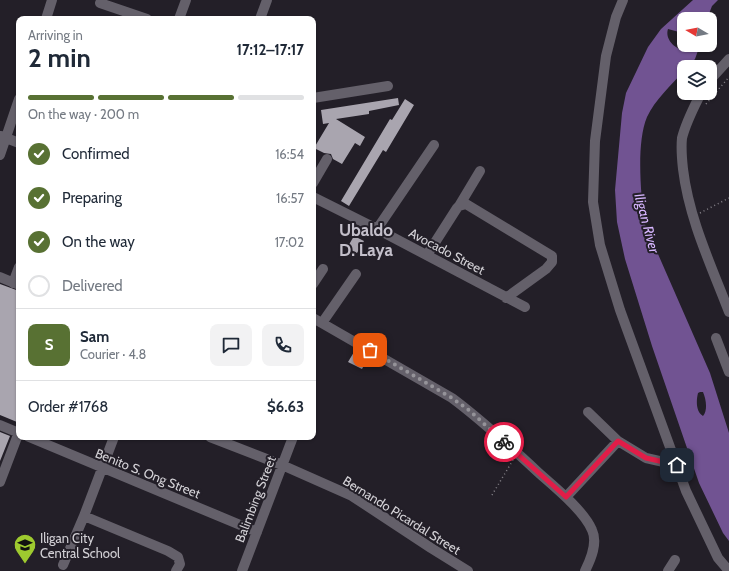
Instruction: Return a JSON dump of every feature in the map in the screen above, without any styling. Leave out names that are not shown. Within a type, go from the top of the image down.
[{"type":"street","points":[[47,16],[52,0]]},
{"type":"street","points":[[180,16],[186,0]]},
{"type":"street","points":[[261,16],[267,0]]},
{"type":"street","points":[[623,0],[616,17],[606,56],[595,141],[593,202],[600,244],[620,310],[686,491],[718,558],[729,571]]},
{"type":"street","points":[[100,4],[138,16]]},
{"type":"street","points":[[717,72],[729,58]]},
{"type":"street","points":[[316,98],[388,86]]},
{"type":"street","points":[[698,100],[691,113],[682,139],[682,162],[686,190],[693,217],[729,312]]},
{"type":"street","points":[[0,155],[3,137],[16,107]]},
{"type":"street","points":[[3,137],[16,142]]},
{"type":"street","points":[[377,228],[434,145]]},
{"type":"street","points":[[316,178],[327,159]]},
{"type":"street","points":[[427,255],[480,171]]},
{"type":"street","name":"Avocado Street","points":[[316,200],[377,228],[525,307]]},
{"type":"street","points":[[459,206],[466,204],[552,256],[552,262],[546,269],[506,298]]},
{"type":"street","points":[[316,280],[323,269]]},
{"type":"street","points":[[322,323],[356,274]]},
{"type":"street","points":[[0,277],[16,284]]},
{"type":"street","points":[[316,320],[452,398],[470,411],[566,497],[585,518],[593,531],[594,543],[591,559],[585,571]]},
{"type":"street","points":[[716,338],[729,372]]},
{"type":"street","points":[[588,412],[618,441],[646,458],[677,465]]},
{"type":"street","points":[[0,425],[16,432]]},
{"type":"street","points":[[0,482],[16,440]]},
{"type":"street","name":"Benito S. Ong Street","points":[[36,440],[257,532]]},
{"type":"street","points":[[63,565],[103,469],[113,440]]},
{"type":"street","name":"Bernando Picardal Street","points":[[218,440],[282,465],[352,496],[468,571]]},
{"type":"street","name":"Balimbing Street","points":[[242,571],[292,440]]},
{"type":"street","points":[[566,497],[618,441]]},
{"type":"street","points":[[84,516],[168,551],[178,557],[180,564],[176,571]]},
{"type":"street","points":[[668,571],[675,560]]},
{"type":"path","points":[[702,109],[729,77]]},
{"type":"path","points":[[693,217],[729,198]]},
{"type":"path","points":[[492,495],[518,453]]},
{"type":"shaded area","points":[[693,0],[718,0],[712,6],[710,12],[680,12]]},
{"type":"shaded area","points":[[677,14],[677,31],[668,29],[667,33],[670,42],[677,48],[677,52],[698,52],[694,60],[677,60],[677,78],[659,99],[647,117],[641,140],[640,169],[644,222],[710,373],[729,433],[729,541],[723,533],[699,483],[652,346],[625,259],[617,222],[615,190],[622,113],[626,93],[648,47],[661,29]],"holes":[[[703,392],[706,411],[703,416],[698,409],[698,393]]]},
{"type":"building","points":[[398,98],[399,105],[369,111],[369,114],[336,119],[365,137],[360,146],[355,143],[342,164],[333,159],[331,154],[324,153],[316,149],[316,145],[329,123],[323,124],[321,110]]},
{"type":"building","points":[[405,99],[414,105],[386,152],[383,150],[349,206],[341,201],[390,119],[392,120]]},
{"type":"building","points":[[354,236],[364,241],[357,253],[347,248]]},
{"type":"building","points":[[0,284],[16,290],[16,422],[0,415]]},
{"type":"building","points":[[354,352],[367,359],[362,369],[348,362]]},
{"type":"building","points":[[0,432],[10,436],[0,461]]},
{"type":"way so far","points":[[370,350],[452,398],[470,411],[504,442]]},
{"type":"place","name":"Iligan City Central School","points":[[25,564]]},
{"type":"district","name":"Ubaldo D. Laya","points":[[366,240]]},
{"type":"route","points":[[504,442],[566,497],[618,441],[646,458],[677,465]]},
{"type":"water label","name":"Iligan River","points":[[647,223]]}]
